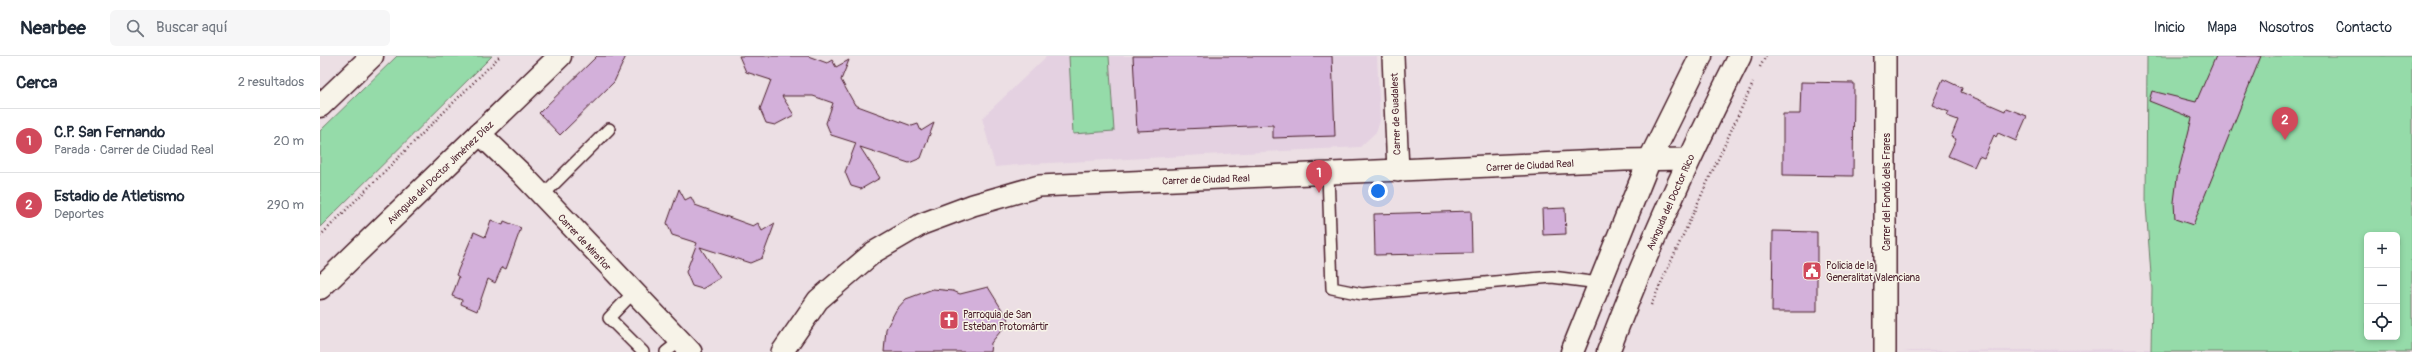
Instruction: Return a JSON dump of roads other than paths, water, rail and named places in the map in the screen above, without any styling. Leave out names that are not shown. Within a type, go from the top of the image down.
[{"type":"street","points":[[320,106],[372,56]]},
{"type":"street","name":"Avinguda del Doctor Jiménez Díaz","points":[[320,288],[560,56]]},
{"type":"street","name":"Carrer de Guadalest","points":[[1393,56],[1398,171]]},
{"type":"street","points":[[1572,352],[1649,161],[1701,56]]},
{"type":"street","name":"Avinguda del Doctor Rico","points":[[1608,352],[1632,289],[1689,159],[1740,56]]},
{"type":"street","name":"Carrer del Fondó dels Frares","points":[[1885,56],[1885,352]]},
{"type":"street","name":"Carrer de Miraflor","points":[[479,133],[542,196],[633,293],[679,348]]},
{"type":"street","name":"Carrer de Ciudad Real","points":[[782,352],[818,300],[874,252],[922,224],[973,205],[1039,186],[1689,159]]},
{"type":"lane","points":[[542,196],[609,129]]},
{"type":"lane","points":[[1328,174],[1332,288],[1362,294],[1552,277],[1599,283]]},
{"type":"lane","points":[[633,293],[609,318],[643,352]]},
{"type":"place","name":"Estadio de Atletismo","points":[[2285,140]]},
{"type":"place","name":"C.P. San Fernando","points":[[1319,193]]},
{"type":"place","name":"Policia de la Generalitat Valenciana","points":[[1812,271]]},
{"type":"place","name":"Parroquia de San Esteban Protomártir","points":[[949,320]]}]
